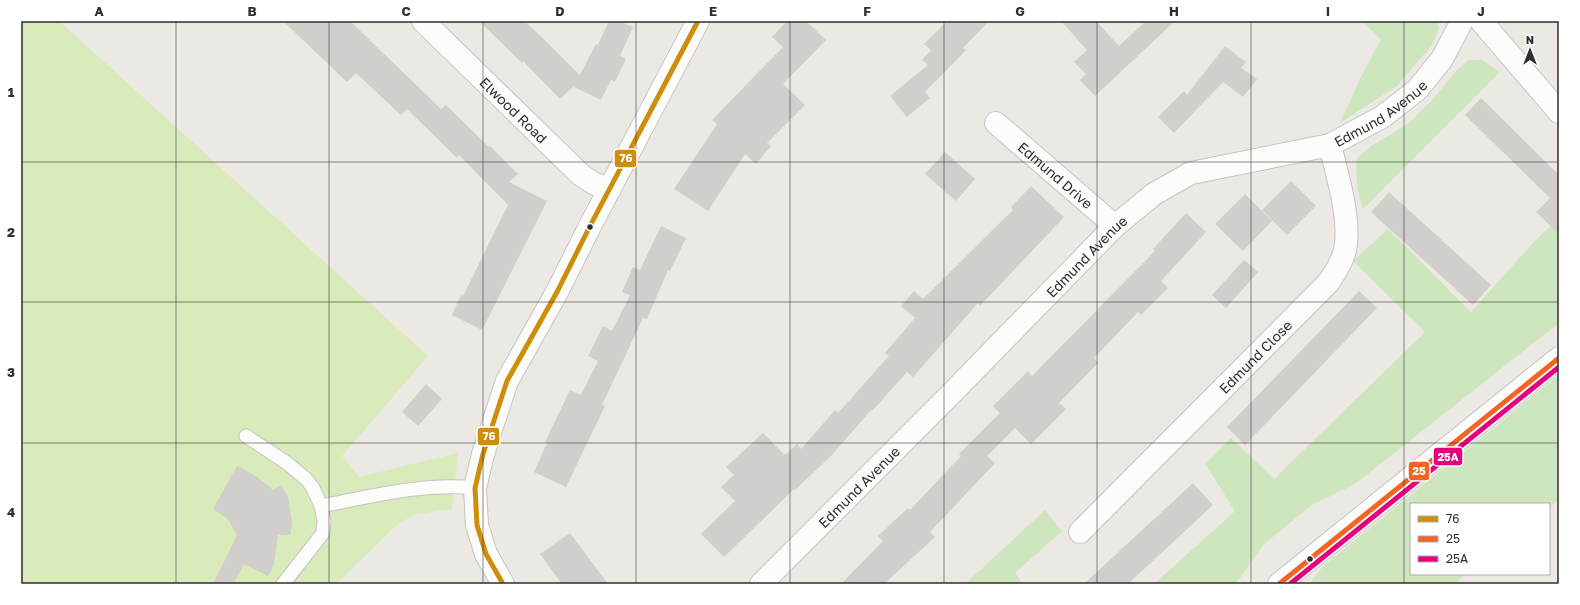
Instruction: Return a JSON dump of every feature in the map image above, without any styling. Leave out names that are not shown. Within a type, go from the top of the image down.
[{"type":"street","name":"Elwood Road","points":[[423,21],[580,175],[594,184],[610,189]]},
{"type":"street","points":[[503,584],[486,554],[476,525],[475,488],[483,454],[507,382],[557,292],[698,21]]},
{"type":"street","name":"Edmund Avenue","points":[[761,584],[946,399],[1115,226],[1154,194],[1190,173],[1330,145],[1382,117],[1417,90],[1442,59],[1462,21]]},
{"type":"street","points":[[1481,21],[1559,112]]},
{"type":"street","name":"Edmund Drive","points":[[996,123],[1115,226]]},
{"type":"street","name":"Edmund Close","points":[[1080,532],[1328,283],[1342,259],[1347,238],[1344,206],[1330,145]]},
{"type":"street","points":[[1279,584],[1559,358]]},
{"type":"lane","points":[[246,436],[287,463],[301,475],[312,488],[321,506],[324,521],[323,533],[283,584]]},
{"type":"lane","points":[[321,506],[388,493],[454,485],[475,488]]},
{"type":"green space","points":[[21,21],[59,21],[428,356],[342,456],[359,477],[458,453],[452,509],[417,514],[399,523],[336,584],[21,584]]},
{"type":"green space","points":[[1361,21],[1437,21],[1439,28],[1432,45],[1397,86],[1340,123],[1360,79],[1381,39]]},
{"type":"green space","points":[[1469,60],[1482,60],[1500,72],[1363,209],[1357,184],[1357,158],[1371,146],[1408,124],[1435,97],[1457,70]]},
{"type":"green space","points":[[1559,217],[1559,323],[1355,484],[1310,506],[1263,545],[1240,578],[1233,584],[1154,584],[1235,511],[1205,464],[1231,438],[1274,479],[1425,332],[1353,261],[1388,229],[1471,312],[1531,245]]},
{"type":"green space","points":[[1559,375],[1559,499],[1550,506],[1550,503],[1410,503],[1410,575],[1465,575],[1454,584],[1309,584],[1323,566]]},
{"type":"green space","points":[[1045,510],[1062,531],[1015,573],[1023,584],[965,584]]},
{"type":"building","points":[[283,21],[350,21],[441,109],[446,105],[518,174],[509,182],[547,201],[482,330],[452,315],[508,205],[459,155],[457,158],[407,109],[401,115],[356,73],[347,82]]},
{"type":"building","points":[[479,21],[525,21],[580,75],[596,44],[598,45],[609,21],[619,21],[633,27],[620,56],[626,59],[615,82],[611,80],[601,100],[574,87],[576,84],[560,99],[523,61],[522,63]]},
{"type":"building","points":[[787,21],[806,21],[826,40],[783,84],[805,105],[767,143],[771,146],[756,164],[745,154],[708,211],[674,189],[717,124],[712,120],[783,47],[772,37]]},
{"type":"building","points":[[947,21],[989,21],[963,48],[966,50],[925,92],[930,98],[907,117],[890,96],[928,65],[922,60],[931,50],[924,44]]},
{"type":"building","points":[[1061,21],[1096,21],[1119,46],[1146,21],[1175,21],[1095,96],[1080,80],[1086,74],[1074,62],[1087,50]]},
{"type":"building","points":[[1225,46],[1246,62],[1241,68],[1257,79],[1243,97],[1223,82],[1174,133],[1158,117],[1184,91],[1187,95]]},
{"type":"building","points":[[1481,98],[1559,175],[1559,234],[1536,212],[1550,198],[1465,115]]},
{"type":"building","points":[[945,152],[975,179],[956,201],[925,174]]},
{"type":"building","points":[[1291,181],[1316,206],[1287,235],[1262,210]]},
{"type":"building","points":[[1031,186],[1064,217],[980,306],[978,303],[913,377],[907,372],[872,411],[871,410],[831,456],[795,490],[794,489],[724,557],[701,534],[735,501],[721,487],[734,475],[726,467],[763,433],[785,455],[797,444],[801,449],[835,410],[838,413],[889,356],[885,353],[915,318],[901,306],[914,291],[923,299],[1013,210],[1011,207]]},
{"type":"building","points":[[1389,192],[1491,285],[1473,305],[1371,212]]},
{"type":"building","points":[[1245,194],[1272,221],[1243,251],[1215,224]]},
{"type":"building","points":[[1186,213],[1206,232],[1161,281],[1168,288],[1141,315],[1138,312],[1094,358],[1098,363],[1059,403],[1066,409],[1031,444],[1015,428],[987,456],[995,463],[930,532],[935,537],[884,584],[841,584],[883,541],[878,536],[908,508],[910,510],[961,456],[959,454],[1000,413],[993,406],[1028,371],[1032,376],[1155,251],[1153,249]]},
{"type":"building","points":[[661,226],[686,238],[670,271],[668,270],[647,319],[643,318],[602,405],[605,406],[566,487],[534,472],[547,443],[545,442],[570,390],[581,395],[598,361],[588,356],[603,326],[612,331],[630,295],[622,292],[633,267],[640,270]]},
{"type":"building","points":[[1244,260],[1258,272],[1226,308],[1212,295]]},
{"type":"building","points":[[1359,291],[1377,308],[1245,445],[1227,427]]},
{"type":"building","points":[[426,384],[442,399],[418,426],[402,412]]},
{"type":"building","points":[[237,466],[256,476],[273,490],[281,485],[288,497],[292,523],[290,535],[278,535],[274,564],[268,576],[244,564],[233,584],[213,584],[237,535],[228,519],[213,509]]},
{"type":"building","points":[[1193,483],[1213,505],[1128,584],[1084,584]]},
{"type":"building","points":[[570,533],[608,584],[562,584],[540,554]]},
{"type":"transit line","name":"76","points":[[503,584],[486,554],[477,525],[475,488],[483,454],[507,381],[557,292],[698,21]]},
{"type":"transit line","name":"25","points":[[1279,584],[1559,358]]},
{"type":"transit line","name":"25A","points":[[1290,584],[1559,367]]}]
